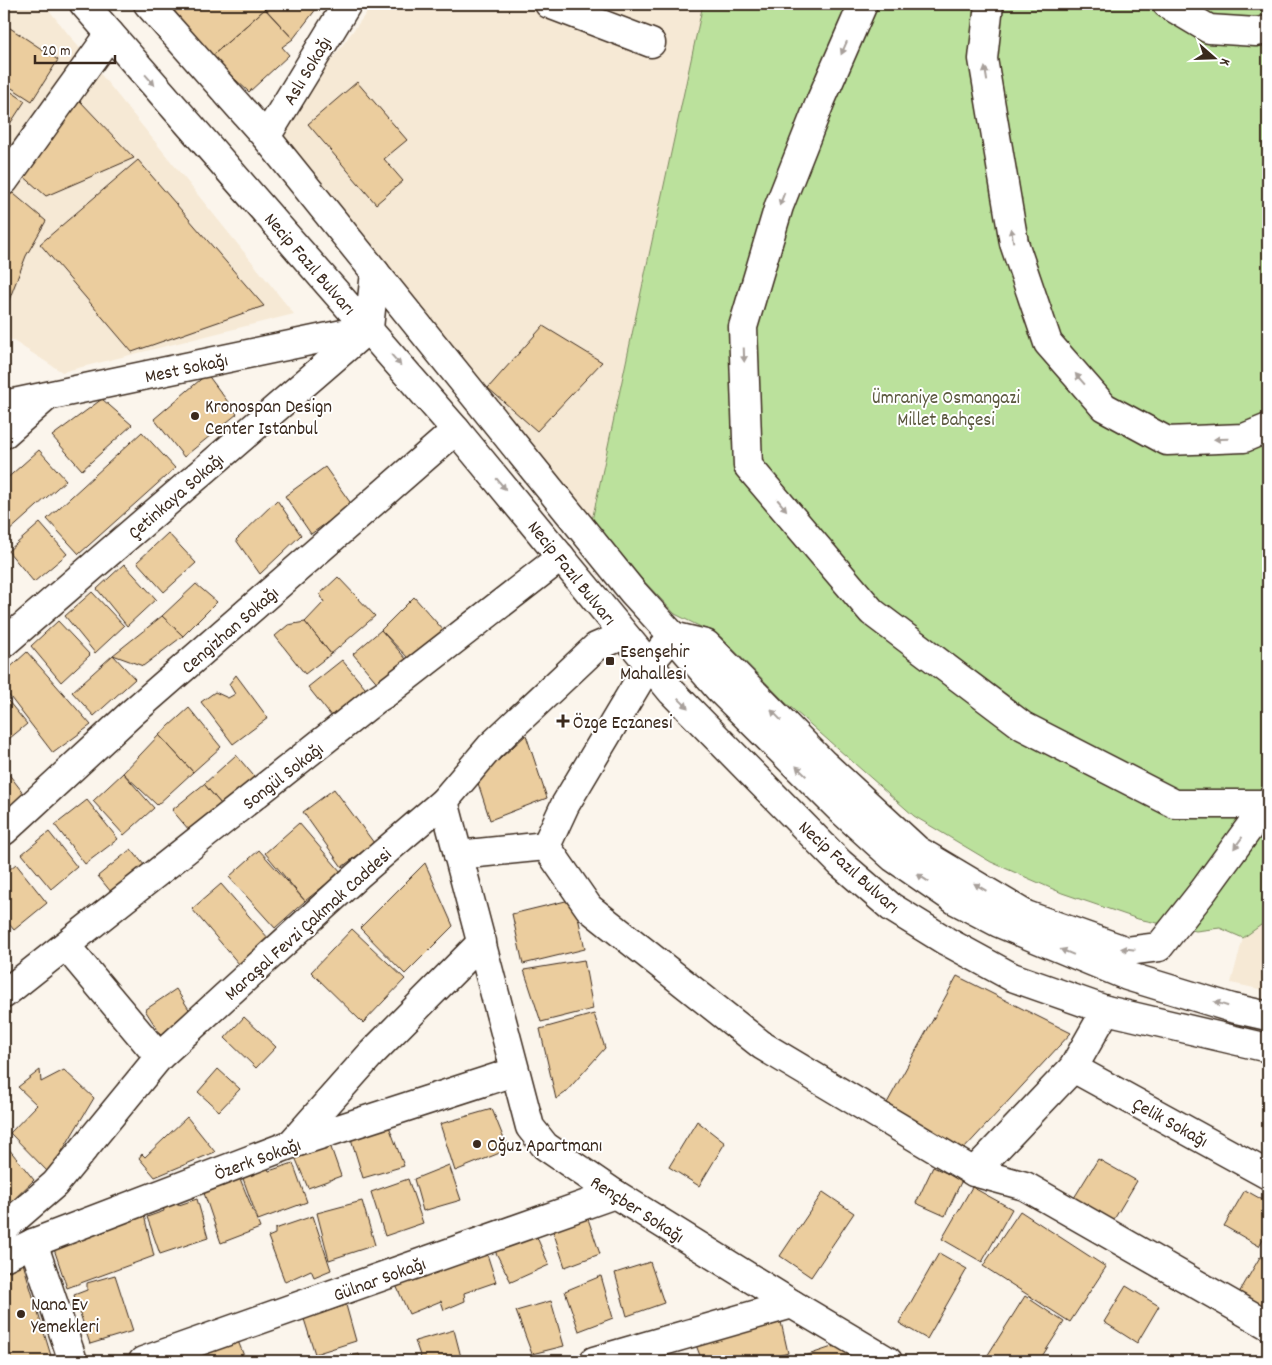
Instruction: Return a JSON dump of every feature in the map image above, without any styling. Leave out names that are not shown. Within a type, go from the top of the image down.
[{"type":"street","name":"Necip Fazıl Bulvarı","points":[[84,4],[369,328],[456,430],[672,692],[840,863],[891,907],[946,941],[1012,977],[1106,1010],[1268,1048]]},
{"type":"street","name":"Necip Fazıl Bulvarı","points":[[148,4],[266,137],[632,592],[719,689],[841,810],[894,858],[955,900],[999,924],[1127,976],[1232,1008],[1268,1016]]},
{"type":"street","name":"Aslı Sokağı","points":[[266,137],[347,4]]},
{"type":"street","points":[[549,4],[651,43]]},
{"type":"street","points":[[863,4],[821,100],[779,206],[743,327],[748,466],[872,612],[1024,726],[1174,804],[1268,803]]},
{"type":"street","points":[[989,4],[983,59],[1014,243],[1048,343],[1104,407],[1167,441],[1244,438],[1268,428]]},
{"type":"street","points":[[1167,4],[1209,29],[1256,32],[1268,30]]},
{"type":"street","points":[[4,181],[110,34]]},
{"type":"street","points":[[369,328],[375,272]]},
{"type":"street","name":"Mest Sokağı","points":[[4,405],[369,328]]},
{"type":"street","name":"Çetinkaya Sokağı","points":[[4,643],[369,328]]},
{"type":"street","points":[[4,434],[46,397]]},
{"type":"street","name":"Cengizhan Sokağı","points":[[4,831],[133,712],[456,430]]},
{"type":"street","name":"Songül Sokağı","points":[[4,994],[375,700],[561,557]]},
{"type":"street","name":"Maraşal Fevzi Çakmak Caddesi","points":[[4,1228],[55,1184],[159,1057],[358,875],[444,801],[490,747],[596,647],[624,635]]},
{"type":"street","points":[[546,846],[565,805],[649,664],[673,636],[705,643],[824,764],[917,850],[1026,914],[1127,952],[1159,948],[1268,803]]},
{"type":"street","name":"Rençber Sokağı","points":[[444,801],[530,1127],[545,1146],[615,1194],[888,1361]]},
{"type":"street","points":[[458,856],[546,846]]},
{"type":"street","points":[[546,846],[589,908],[763,1046],[974,1172],[1025,1186],[1268,1325]]},
{"type":"street","points":[[289,1145],[371,1054],[482,942]]},
{"type":"street","points":[[66,946],[159,1057]]},
{"type":"street","points":[[974,1172],[1073,1068],[1106,1010]]},
{"type":"street","name":"Çelik Sokağı","points":[[1073,1068],[1268,1175]]},
{"type":"street","name":"Özerk Sokağı","points":[[4,1257],[33,1243],[289,1145],[514,1072]]},
{"type":"street","name":"Gülnar Sokağı","points":[[143,1361],[615,1194]]},
{"type":"street","points":[[33,1243],[72,1361]]},
{"type":"street","points":[[594,1361],[792,1304]]},
{"type":"shaded area","points":[[4,4],[44,4],[294,314],[62,372],[4,335]]},
{"type":"shaded area","points":[[373,4],[703,4],[591,525],[266,148]]},
{"type":"shaded area","points":[[1268,920],[1268,991],[1231,983],[1243,938]]},
{"type":"green space","name":"Ümraniye Osmangazi Millet Bahçesi","points":[[703,4],[1268,4],[1268,920],[1243,938],[1220,928],[1196,931],[1138,919],[1062,893],[991,862],[914,816],[786,703],[721,637],[675,614],[591,525]]},
{"type":"building","points":[[169,4],[261,4],[265,9],[211,57]]},
{"type":"building","points":[[261,4],[320,4],[293,39]]},
{"type":"building","points":[[265,9],[293,39],[282,47],[289,55],[249,92],[211,57]]},
{"type":"building","points":[[4,24],[58,60],[32,101],[4,83]]},
{"type":"building","points":[[357,82],[407,140],[384,159],[403,181],[376,204],[308,124]]},
{"type":"building","points":[[4,87],[25,101],[4,133]]},
{"type":"building","points":[[80,101],[134,158],[46,196],[21,174]]},
{"type":"building","points":[[138,160],[264,306],[132,352],[40,244]]},
{"type":"building","points":[[8,189],[46,221],[26,256],[4,313],[4,195]]},
{"type":"building","points":[[543,326],[602,362],[537,431],[488,388]]},
{"type":"building","name":"Kronospan Design Center Istanbul","points":[[207,374],[237,414],[184,457],[154,419]]},
{"type":"building","points":[[102,399],[132,425],[82,470],[52,436]]},
{"type":"building","points":[[142,432],[175,468],[79,554],[47,519]]},
{"type":"building","points":[[39,450],[66,480],[7,533],[4,529],[4,481]]},
{"type":"building","points":[[325,467],[352,505],[311,534],[285,496]]},
{"type":"building","points":[[277,500],[301,535],[260,574],[236,540]]},
{"type":"building","points":[[40,523],[67,554],[34,582],[8,551]]},
{"type":"building","points":[[168,533],[196,563],[164,592],[137,562]]},
{"type":"building","points":[[124,564],[156,599],[127,626],[97,589]]},
{"type":"building","points":[[338,577],[375,616],[331,654],[305,622],[324,602],[320,594]]},
{"type":"building","points":[[196,584],[217,602],[183,636],[162,616]]},
{"type":"building","points":[[92,592],[124,626],[95,653],[65,616]]},
{"type":"building","points":[[414,597],[445,632],[411,661],[381,630]]},
{"type":"building","points":[[162,616],[183,636],[143,666],[113,655]]},
{"type":"building","points":[[58,621],[90,655],[61,682],[31,646]]},
{"type":"building","points":[[305,622],[331,654],[305,674],[275,636],[288,625]]},
{"type":"building","points":[[381,630],[413,667],[385,692],[353,654]]},
{"type":"building","points":[[27,652],[91,725],[53,753],[4,689],[4,673]]},
{"type":"building","points":[[113,655],[135,679],[94,716],[72,692]]},
{"type":"building","points":[[342,660],[374,699],[340,727],[308,687]]},
{"type":"building","points":[[236,675],[268,718],[233,744],[201,702],[215,692],[228,698],[235,694],[229,684]]},
{"type":"building","points":[[4,696],[27,724],[4,743]]},
{"type":"building","points":[[189,708],[221,747],[193,772],[159,735]]},
{"type":"building","points":[[159,735],[193,772],[157,805],[123,773]]},
{"type":"building","points":[[526,735],[547,798],[490,820],[477,780]]},
{"type":"building","points":[[236,755],[259,782],[226,810],[204,784]]},
{"type":"building","points":[[4,768],[31,803],[4,825]]},
{"type":"building","points":[[123,773],[154,808],[124,835],[93,801]]},
{"type":"building","points":[[204,784],[226,810],[195,837],[172,810]]},
{"type":"building","points":[[334,789],[374,843],[342,867],[303,812]]},
{"type":"building","points":[[87,800],[118,839],[85,864],[55,825]]},
{"type":"building","points":[[299,823],[341,872],[305,901],[265,853]]},
{"type":"building","points":[[49,832],[77,867],[51,889],[22,854]]},
{"type":"building","points":[[131,849],[149,871],[116,898],[98,876]]},
{"type":"building","points":[[259,850],[305,901],[275,928],[229,877]]},
{"type":"building","points":[[425,863],[453,926],[405,974],[360,928]]},
{"type":"building","points":[[16,864],[47,903],[14,930],[4,918],[4,874]]},
{"type":"building","points":[[221,884],[269,939],[239,964],[192,909]]},
{"type":"building","points":[[574,899],[585,949],[523,964],[512,914]]},
{"type":"building","points":[[352,929],[405,979],[363,1023],[311,972]]},
{"type":"building","points":[[584,960],[593,1009],[541,1022],[524,970]]},
{"type":"building","points":[[957,976],[1071,1033],[963,1150],[887,1103]]},
{"type":"building","points":[[176,989],[192,1014],[161,1035],[145,1010]]},
{"type":"building","points":[[594,1014],[605,1048],[565,1093],[556,1099],[540,1029]]},
{"type":"building","points":[[244,1017],[276,1047],[256,1068],[225,1038]]},
{"type":"building","points":[[218,1069],[240,1089],[219,1111],[198,1092]]},
{"type":"building","points":[[40,1070],[41,1082],[64,1070],[94,1098],[49,1173],[10,1133],[37,1105],[18,1087]]},
{"type":"building","name":"Oğuz Apartmanı","points":[[492,1109],[504,1139],[512,1148],[455,1171],[440,1124]]},
{"type":"building","points":[[187,1117],[215,1152],[155,1177],[139,1158],[142,1154],[145,1157]]},
{"type":"building","points":[[387,1121],[404,1166],[363,1178],[349,1132]]},
{"type":"building","points":[[697,1121],[725,1143],[699,1186],[669,1167]]},
{"type":"building","points":[[328,1139],[341,1176],[308,1188],[292,1150]]},
{"type":"building","points":[[4,1143],[34,1180],[5,1208],[4,1206]]},
{"type":"building","points":[[1098,1159],[1137,1181],[1113,1221],[1074,1198]]},
{"type":"building","points":[[265,1162],[269,1171],[293,1163],[307,1202],[258,1220],[241,1173]]},
{"type":"building","points":[[449,1165],[461,1200],[423,1211],[414,1179]]},
{"type":"building","points":[[933,1167],[962,1180],[945,1216],[916,1203]]},
{"type":"building","points":[[239,1176],[260,1228],[221,1243],[204,1193]]},
{"type":"building","points":[[408,1179],[423,1223],[385,1236],[371,1192]]},
{"type":"building","points":[[972,1187],[1012,1209],[982,1262],[942,1239]]},
{"type":"building","points":[[1245,1190],[1268,1203],[1268,1230],[1259,1246],[1224,1226]]},
{"type":"building","points":[[823,1192],[854,1213],[811,1277],[780,1256]]},
{"type":"building","points":[[176,1197],[179,1205],[197,1199],[208,1238],[160,1254],[147,1217],[164,1211],[162,1201]]},
{"type":"building","points":[[362,1201],[375,1245],[329,1260],[317,1213]]},
{"type":"building","points":[[142,1207],[154,1256],[67,1288],[51,1240]]},
{"type":"building","points":[[1020,1211],[1106,1267],[1070,1322],[983,1266]]},
{"type":"building","points":[[586,1213],[600,1254],[565,1267],[551,1225]]},
{"type":"building","points":[[313,1216],[331,1270],[314,1277],[311,1270],[285,1282],[268,1237],[275,1234],[275,1229]]},
{"type":"building","points":[[536,1235],[549,1265],[511,1282],[495,1251]]},
{"type":"building","points":[[485,1248],[496,1282],[464,1293],[465,1301],[444,1310],[441,1301],[409,1314],[395,1283]]},
{"type":"building","points":[[939,1253],[967,1269],[927,1339],[899,1323]]},
{"type":"building","points":[[1260,1257],[1268,1261],[1268,1310],[1239,1293]]},
{"type":"building","name":"Nana Ev Yemekleri","points":[[22,1260],[52,1359],[4,1361],[4,1269]]},
{"type":"building","points":[[650,1262],[664,1303],[627,1316],[615,1273]]},
{"type":"building","points":[[115,1275],[133,1331],[90,1344],[74,1295],[87,1290],[87,1283]]},
{"type":"building","points":[[601,1276],[613,1318],[579,1331],[565,1291]]},
{"type":"building","points":[[1126,1286],[1159,1306],[1137,1343],[1104,1322]]},
{"type":"building","points":[[1025,1296],[1064,1322],[1039,1361],[984,1361]]},
{"type":"building","points":[[551,1301],[564,1346],[532,1354],[516,1311]]},
{"type":"building","points":[[346,1305],[356,1341],[315,1354],[304,1319]]},
{"type":"building","points":[[768,1317],[769,1326],[781,1322],[788,1353],[763,1361],[702,1361],[696,1345]]},
{"type":"building","points":[[454,1330],[462,1361],[422,1361],[415,1341]]},
{"type":"building","points":[[238,1341],[246,1361],[175,1361]]},
{"type":"building","points":[[850,1341],[877,1361],[803,1361],[802,1357]]},
{"type":"building","points":[[359,1354],[361,1361],[335,1361]]},
{"type":"place","name":"Kronospan Design Center Istanbul","points":[[195,416]]},
{"type":"place","name":"Esenşehir Mahallesi","points":[[610,661]]},
{"type":"place","name":"Özge Eczanesi","points":[[563,721]]},
{"type":"place","name":"Oğuz Apartmanı","points":[[477,1144]]},
{"type":"place","name":"Nana Ev Yemekleri","points":[[21,1314]]}]
